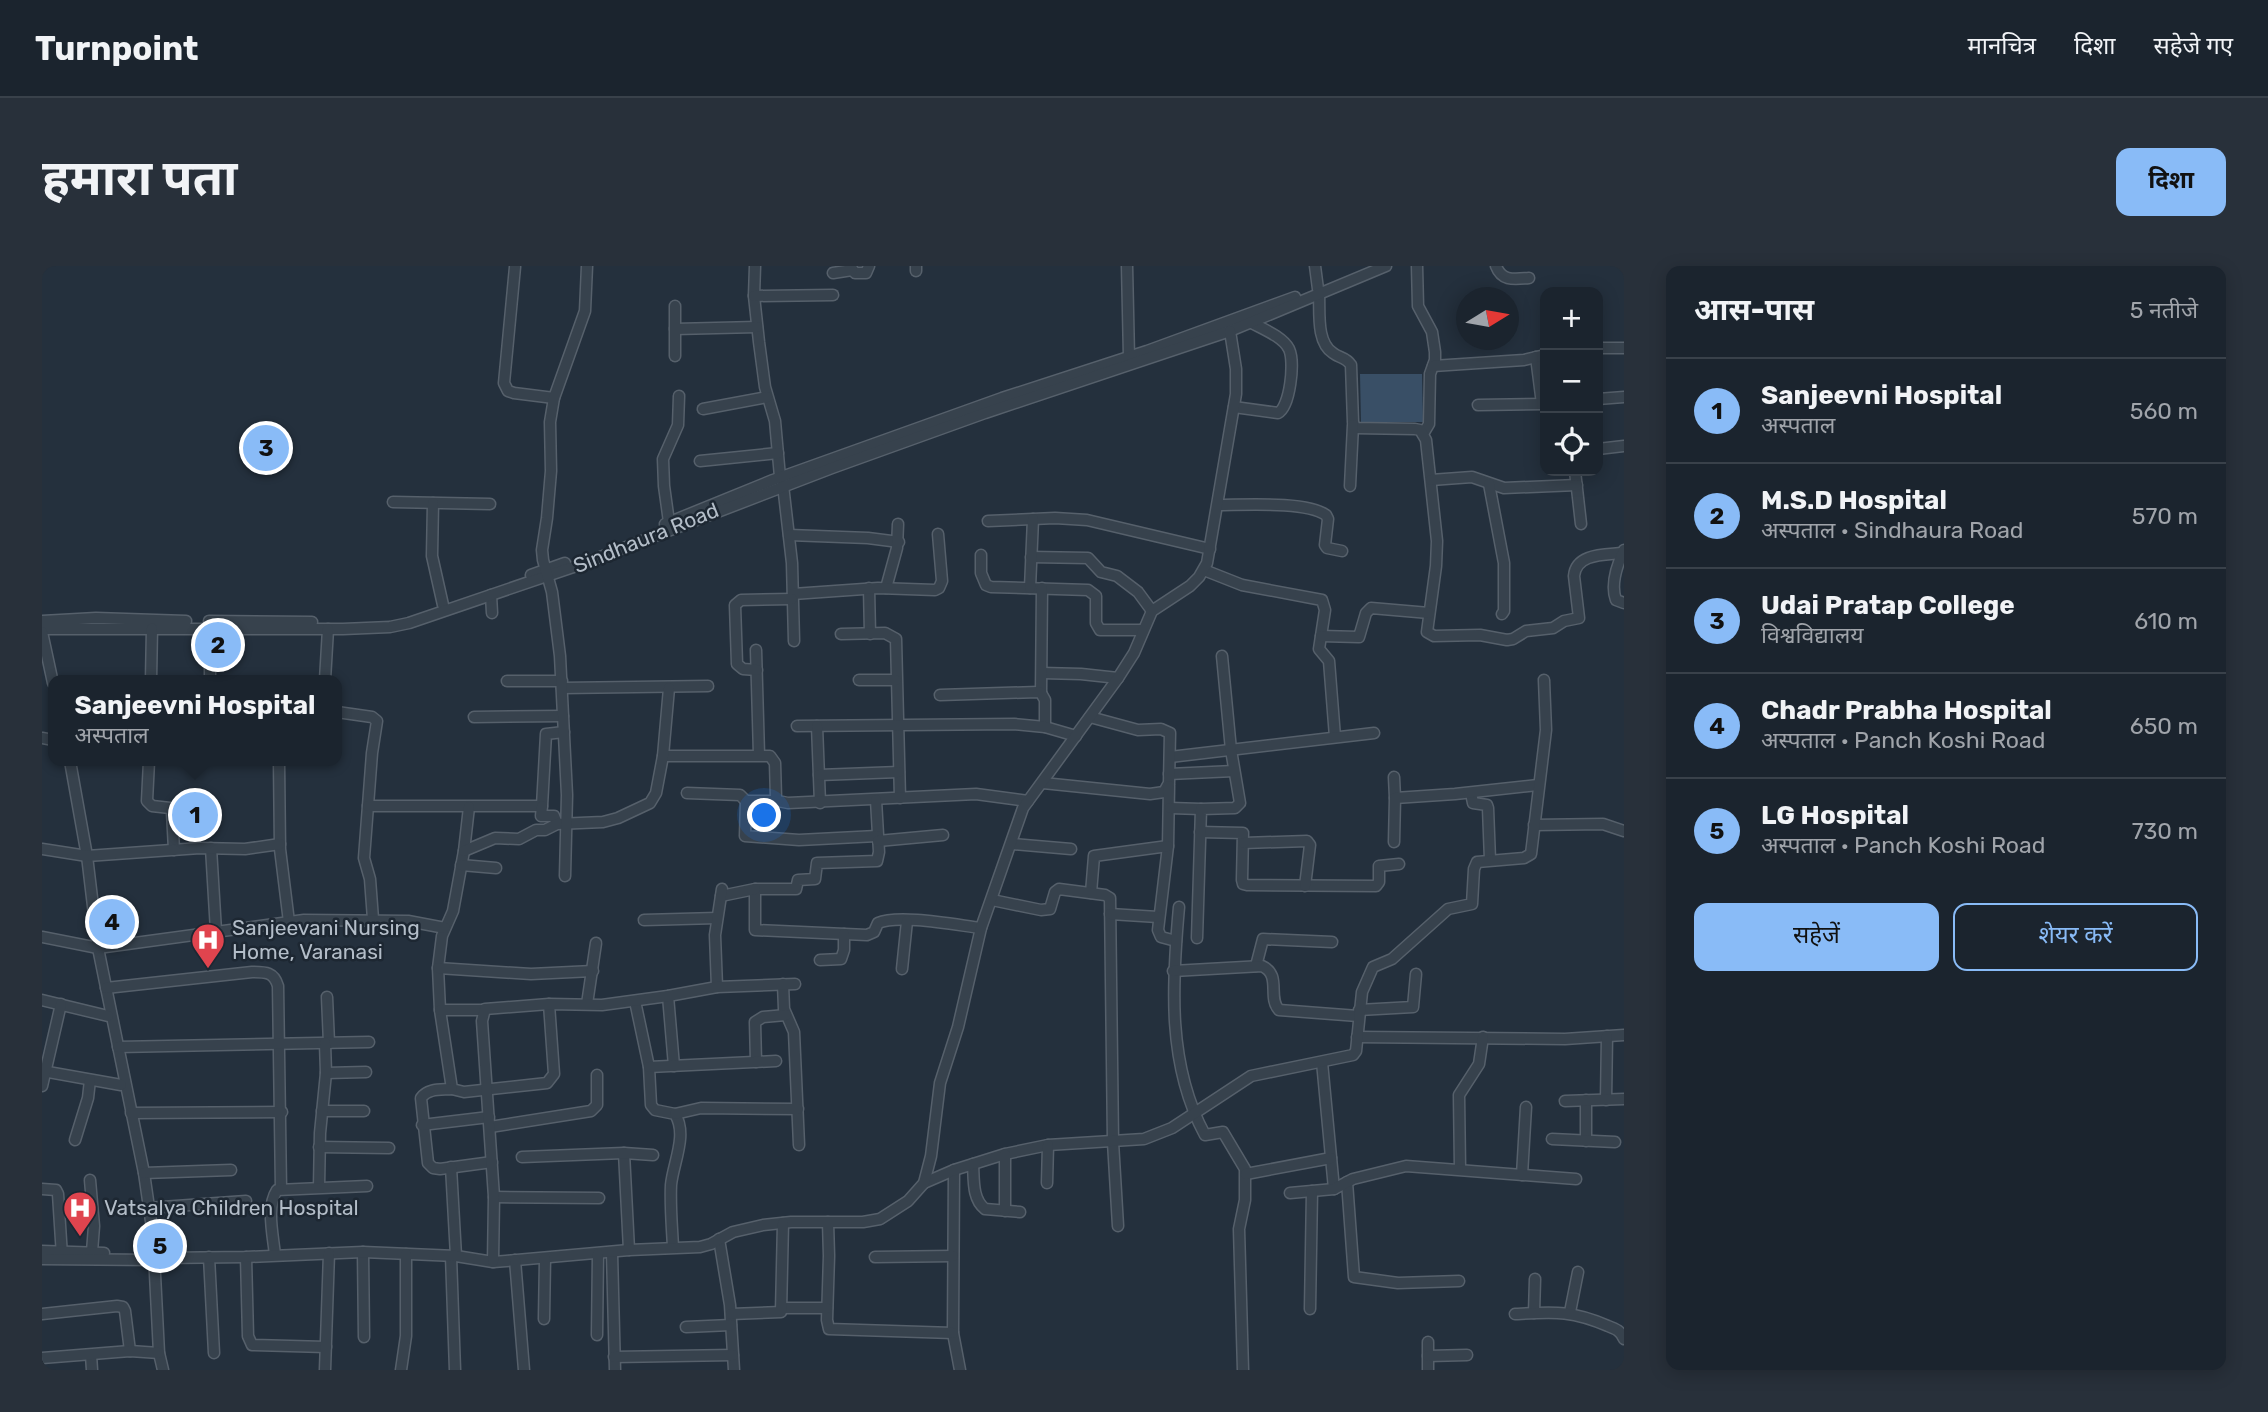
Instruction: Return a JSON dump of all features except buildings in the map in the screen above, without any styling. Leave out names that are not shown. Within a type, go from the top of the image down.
[{"type":"street","points":[[565,876],[562,824],[562,685],[554,600],[542,550],[551,471],[550,422],[554,398],[585,311],[587,266]]},
{"type":"street","points":[[755,266],[757,327],[767,397],[775,421],[789,535],[793,641]]},
{"type":"street","points":[[833,272],[851,268],[859,274],[866,273],[869,266]]},
{"type":"street","points":[[1127,266],[1129,357]]},
{"type":"street","points":[[1315,266],[1323,341],[1328,350],[1348,360],[1351,365],[1353,425],[1350,486]]},
{"type":"street","points":[[1319,291],[1369,266]]},
{"type":"street","points":[[42,621],[96,618],[380,621],[417,614],[546,573],[669,522],[1002,398],[1129,357],[1386,266]]},
{"type":"street","points":[[1417,266],[1418,306],[1432,332],[1435,352],[1430,374],[1429,424],[1423,434],[1437,541],[1427,632],[1434,636],[1480,635],[1507,640],[1526,631],[1553,628],[1564,621],[1579,618],[1574,569],[1579,563],[1594,556],[1623,552],[1613,591],[1616,600],[1624,603]]},
{"type":"street","points":[[1496,266],[1501,276],[1506,278],[1529,278]]},
{"type":"street","points":[[515,267],[504,383],[508,391],[514,393],[554,398]]},
{"type":"street","name":"Sindhaura Road","points":[[42,630],[328,629],[390,627],[409,623],[491,595],[782,481],[1252,323],[1319,291]]},
{"type":"street","points":[[754,296],[833,295]]},
{"type":"street","points":[[675,306],[675,356]]},
{"type":"street","points":[[1234,407],[1278,413],[1287,403],[1292,366],[1289,349],[1282,341],[1252,323]]},
{"type":"street","points":[[675,329],[757,327]]},
{"type":"street","points":[[924,1183],[931,1156],[940,1083],[958,1027],[981,928],[1028,801],[1118,678],[1134,653],[1152,611],[1190,586],[1203,570],[1210,550],[1234,407],[1236,369],[1230,331]]},
{"type":"street","points":[[1603,348],[1624,348]]},
{"type":"street","points":[[1433,366],[1540,356]]},
{"type":"street","points":[[669,522],[663,459],[678,425],[679,396]]},
{"type":"street","points":[[703,409],[767,397]]},
{"type":"street","points":[[1603,399],[1624,397]]},
{"type":"street","points":[[1478,405],[1540,404]]},
{"type":"street","points":[[1353,425],[1358,429],[1415,429],[1423,434]]},
{"type":"street","points":[[1603,448],[1624,446]]},
{"type":"street","points":[[699,461],[778,453]]},
{"type":"street","points":[[1576,476],[1581,524]]},
{"type":"street","points":[[1431,480],[1472,477],[1504,488],[1577,485]]},
{"type":"street","points":[[1489,484],[1504,563],[1502,614]]},
{"type":"street","points":[[393,502],[490,505]]},
{"type":"street","points":[[433,503],[433,564],[443,605]]},
{"type":"street","points":[[1218,505],[1288,506],[1320,511],[1326,514],[1328,519],[1325,545],[1327,548],[1342,551]]},
{"type":"street","points":[[1033,519],[1031,557],[1036,588],[1045,727]]},
{"type":"street","points":[[988,521],[1087,520],[1210,550]]},
{"type":"street","points":[[886,588],[899,542],[898,524]]},
{"type":"street","points":[[757,670],[743,669],[737,664],[736,605],[741,600],[869,588],[923,591],[939,588],[942,582],[938,534]]},
{"type":"street","points":[[789,535],[899,542]]},
{"type":"street","points":[[981,555],[981,573],[986,585],[1088,590],[1096,596],[1096,623],[1100,630],[1143,630]]},
{"type":"street","points":[[1031,557],[1088,558],[1101,572],[1117,576],[1138,592],[1152,611]]},
{"type":"street","points":[[1203,570],[1242,586],[1322,600],[1325,610],[1319,649],[1326,656],[1330,667],[1335,737]]},
{"type":"street","points":[[869,588],[870,634]]},
{"type":"street","points":[[491,595],[492,614]]},
{"type":"street","points":[[1321,636],[1359,637],[1366,613],[1371,608],[1429,613]]},
{"type":"street","points":[[151,675],[152,628]]},
{"type":"street","points":[[209,628],[210,675]]},
{"type":"street","points":[[325,675],[328,629]]},
{"type":"street","points":[[42,630],[52,675]]},
{"type":"street","points":[[841,634],[885,633],[896,639],[900,798]]},
{"type":"street","points":[[756,650],[759,755]]},
{"type":"street","points":[[1170,808],[1238,807],[1240,803],[1231,750],[1222,656]]},
{"type":"street","points":[[1042,673],[1118,678]]},
{"type":"street","points":[[859,680],[896,680]]},
{"type":"street","points":[[42,1251],[62,1255],[156,1258],[363,1252],[454,1256],[493,1262],[629,1250],[700,1247],[742,1229],[783,1223],[863,1222],[880,1219],[908,1201],[924,1183],[954,1170],[1006,1154],[1048,1145],[1144,1139],[1172,1128],[1251,1076],[1353,1055],[1362,992],[1373,967],[1392,959],[1448,909],[1472,904],[1475,865],[1480,861],[1530,856],[1546,730],[1544,680]]},
{"type":"street","points":[[507,681],[669,688],[708,686]]},
{"type":"street","points":[[464,851],[495,838],[519,839],[536,830],[562,824],[610,820],[650,803],[656,793],[663,756],[669,688]]},
{"type":"street","points":[[940,695],[1041,693]]},
{"type":"street","points":[[342,713],[372,717],[377,721],[364,862],[368,867],[370,879],[373,919]]},
{"type":"street","points":[[474,717],[563,716]]},
{"type":"street","points":[[1090,716],[1138,730],[1167,729],[1171,738],[1168,846],[1158,935],[1176,941]]},
{"type":"street","points":[[797,726],[1014,724],[1045,727],[1076,736]]},
{"type":"street","points":[[817,726],[820,803]]},
{"type":"street","points":[[562,824],[554,816],[541,816],[547,734],[564,733]]},
{"type":"street","points":[[1170,757],[1374,733]]},
{"type":"street","points":[[663,756],[759,755],[773,758],[778,801]]},
{"type":"street","points":[[71,766],[121,1085],[138,1174],[144,1185]]},
{"type":"street","points":[[149,766],[147,801],[152,806],[170,808],[174,849]]},
{"type":"street","points":[[279,766],[280,844],[289,922]]},
{"type":"street","points":[[1169,778],[1234,771]]},
{"type":"street","points":[[819,775],[900,772]]},
{"type":"street","points":[[1394,777],[1394,842]]},
{"type":"street","points":[[1043,783],[1154,794],[1164,792],[1169,778]]},
{"type":"street","points":[[1395,798],[1538,785]]},
{"type":"street","points":[[687,793],[740,794],[746,801],[745,836],[877,839],[943,835]]},
{"type":"street","points":[[1471,793],[1473,803],[1484,804],[1488,808],[1490,860]]},
{"type":"street","points":[[746,801],[820,803],[976,794],[1028,801]]},
{"type":"street","points":[[818,863],[877,861],[876,800]]},
{"type":"street","points":[[368,806],[542,806]]},
{"type":"street","points":[[453,1089],[440,1010],[438,968],[442,936],[453,911],[469,807]]},
{"type":"street","points":[[1197,937],[1200,809]]},
{"type":"street","points":[[1534,825],[1603,824],[1624,831]]},
{"type":"street","points":[[1200,832],[1243,833],[1243,884],[1376,886],[1379,882],[1379,866],[1399,864]]},
{"type":"street","points":[[717,986],[715,935],[722,892],[755,888],[796,889],[798,880],[816,879],[819,839]]},
{"type":"street","points":[[1244,843],[1307,841],[1310,845],[1305,886]]},
{"type":"street","points":[[42,849],[87,856],[174,849],[245,849],[280,844]]},
{"type":"street","points":[[1012,844],[1071,849]]},
{"type":"street","points":[[1091,893],[1094,856],[1168,846]]},
{"type":"street","points":[[211,848],[216,931]]},
{"type":"street","points":[[461,865],[496,868]]},
{"type":"street","points":[[755,888],[755,930],[871,934],[881,921],[981,928]]},
{"type":"street","points":[[992,900],[1041,910],[1052,907],[1057,889],[1110,898],[1113,1142],[1118,1226]]},
{"type":"street","points":[[1179,907],[1173,971],[1176,1037],[1186,1089],[1194,1115],[1205,1135],[1223,1132],[1246,1174],[1245,1200],[1239,1229],[1243,1370]]},
{"type":"street","points":[[1110,914],[1158,918]]},
{"type":"street","points":[[644,920],[717,918]]},
{"type":"street","points":[[42,937],[98,948],[289,922],[408,920],[445,928]]},
{"type":"street","points":[[902,969],[907,921]]},
{"type":"street","points":[[820,960],[841,958],[844,934]]},
{"type":"street","points":[[1256,966],[1263,939],[1332,942]]},
{"type":"street","points":[[587,1004],[596,943]]},
{"type":"street","points":[[1173,971],[1256,966],[1267,968],[1274,981],[1273,1002],[1279,1010],[1358,1013],[1413,1007],[1416,974]]},
{"type":"street","points":[[438,968],[531,974],[593,971]]},
{"type":"street","points":[[106,988],[265,972],[276,979],[281,1044],[281,1189]]},
{"type":"street","points":[[783,984],[786,1015],[794,1032],[799,1145]]},
{"type":"street","points":[[440,1010],[635,1001],[717,986],[795,984]]},
{"type":"street","points":[[668,996],[674,1066]]},
{"type":"street","points":[[319,1188],[319,1147],[326,1073],[327,997]]},
{"type":"street","points":[[42,1000],[108,1010]]},
{"type":"street","points":[[635,1001],[649,1067],[651,1105],[655,1110],[675,1114],[701,1108],[798,1109]]},
{"type":"street","points":[[42,1086],[61,1004]]},
{"type":"street","points":[[492,1162],[433,1168],[428,1163],[421,1098],[424,1093],[453,1089],[464,1092],[547,1083],[554,1074],[549,1004]]},
{"type":"street","points":[[108,1010],[144,1173],[156,1258],[161,1370]]},
{"type":"street","points":[[483,1010],[494,1197],[493,1262]]},
{"type":"street","points":[[756,1062],[755,1022],[763,1017],[786,1015]]},
{"type":"street","points":[[1357,1037],[1565,1039],[1624,1035]]},
{"type":"street","points":[[1606,1100],[1607,1036]]},
{"type":"street","points":[[1460,1169],[1459,1095],[1479,1063],[1483,1037]]},
{"type":"street","points":[[118,1047],[369,1042]]},
{"type":"street","points":[[649,1067],[776,1062]]},
{"type":"street","points":[[1322,1062],[1334,1189]]},
{"type":"street","points":[[44,1071],[121,1085]]},
{"type":"street","points":[[326,1073],[366,1072]]},
{"type":"street","points":[[422,1125],[490,1122],[591,1111],[597,1105],[597,1075]]},
{"type":"street","points":[[75,1140],[88,1098],[90,1080]]},
{"type":"street","points":[[1565,1101],[1624,1099]]},
{"type":"street","points":[[1586,1100],[1586,1141]]},
{"type":"street","points":[[1522,1175],[1526,1107]]},
{"type":"street","points":[[322,1111],[364,1111]]},
{"type":"street","points":[[131,1113],[282,1112]]},
{"type":"street","points":[[673,1247],[671,1181],[678,1156],[679,1134],[675,1114]]},
{"type":"street","points":[[1552,1139],[1615,1142]]},
{"type":"street","points":[[1047,1183],[1048,1145]]},
{"type":"street","points":[[319,1147],[389,1148]]},
{"type":"street","points":[[624,1153],[629,1250]]},
{"type":"street","points":[[522,1157],[624,1153],[653,1155]]},
{"type":"street","points":[[1005,1211],[1006,1154]]},
{"type":"street","points":[[1246,1174],[1331,1158]]},
{"type":"street","points":[[973,1164],[976,1194],[981,1206],[985,1209],[1020,1212]]},
{"type":"street","points":[[1290,1193],[1334,1189],[1396,1166],[1576,1179]]},
{"type":"street","points":[[451,1167],[455,1370]]},
{"type":"street","points":[[144,1173],[231,1170]]},
{"type":"street","points":[[954,1170],[953,1332],[960,1370]]},
{"type":"street","points":[[90,1180],[94,1226],[92,1252]]},
{"type":"street","points":[[1347,1182],[1354,1277],[1398,1283],[1459,1281]]},
{"type":"street","points":[[275,1255],[271,1213],[273,1196],[281,1189],[368,1186]]},
{"type":"street","points":[[42,1189],[56,1190],[58,1195],[62,1255]]},
{"type":"street","points":[[1310,1309],[1312,1191]]},
{"type":"street","points":[[494,1197],[599,1198]]},
{"type":"street","points":[[148,1208],[246,1201]]},
{"type":"street","points":[[828,1222],[827,1325],[833,1330],[953,1332]]},
{"type":"street","points":[[686,1327],[778,1314],[782,1308],[783,1223]]},
{"type":"street","points":[[719,1239],[731,1319],[734,1370]]},
{"type":"street","points":[[42,1259],[92,1252],[156,1258]]},
{"type":"street","points":[[363,1252],[364,1337]]},
{"type":"street","points":[[325,1370],[329,1253]]},
{"type":"street","points":[[612,1253],[615,1370]]},
{"type":"street","points":[[401,1370],[406,1336],[406,1254]]},
{"type":"street","points":[[597,1335],[598,1254]]},
{"type":"street","points":[[875,1257],[953,1256]]},
{"type":"street","points":[[209,1257],[214,1353]]},
{"type":"street","points":[[246,1257],[248,1336],[251,1345],[326,1347]]},
{"type":"street","points":[[544,1320],[545,1258]]},
{"type":"street","points":[[516,1260],[524,1370]]},
{"type":"street","points":[[1570,1312],[1578,1272]]},
{"type":"street","points":[[1534,1313],[1535,1279]]},
{"type":"street","points":[[42,1314],[123,1307],[130,1352]]},
{"type":"street","points":[[782,1308],[827,1308]]},
{"type":"street","points":[[1515,1314],[1570,1312],[1619,1331],[1624,1339]]},
{"type":"street","points":[[1428,1342],[1428,1370]]},
{"type":"street","points":[[42,1358],[130,1352],[159,1355]]},
{"type":"street","points":[[91,1355],[93,1370]]},
{"type":"street","points":[[614,1357],[733,1355]]},
{"type":"street","points":[[1428,1356],[1467,1355]]},
{"type":"water","points":[[1360,374],[1422,374],[1423,422],[1361,422]]},
{"type":"place","name":"Udai Pratap College","points":[[266,448]]},
{"type":"place","name":"M.S.D Hospital","points":[[218,645]]},
{"type":"place","name":"Sanjeevni Hospital","points":[[195,815]]},
{"type":"place","name":"Chadr Prabha Hospital","points":[[112,922]]},
{"type":"place","name":"Sanjeevani Nursing Home, Varanasi","points":[[208,970]]},
{"type":"place","name":"Vatsalya Children Hospital","points":[[80,1238]]},
{"type":"place","name":"LG Hospital","points":[[160,1246]]}]
